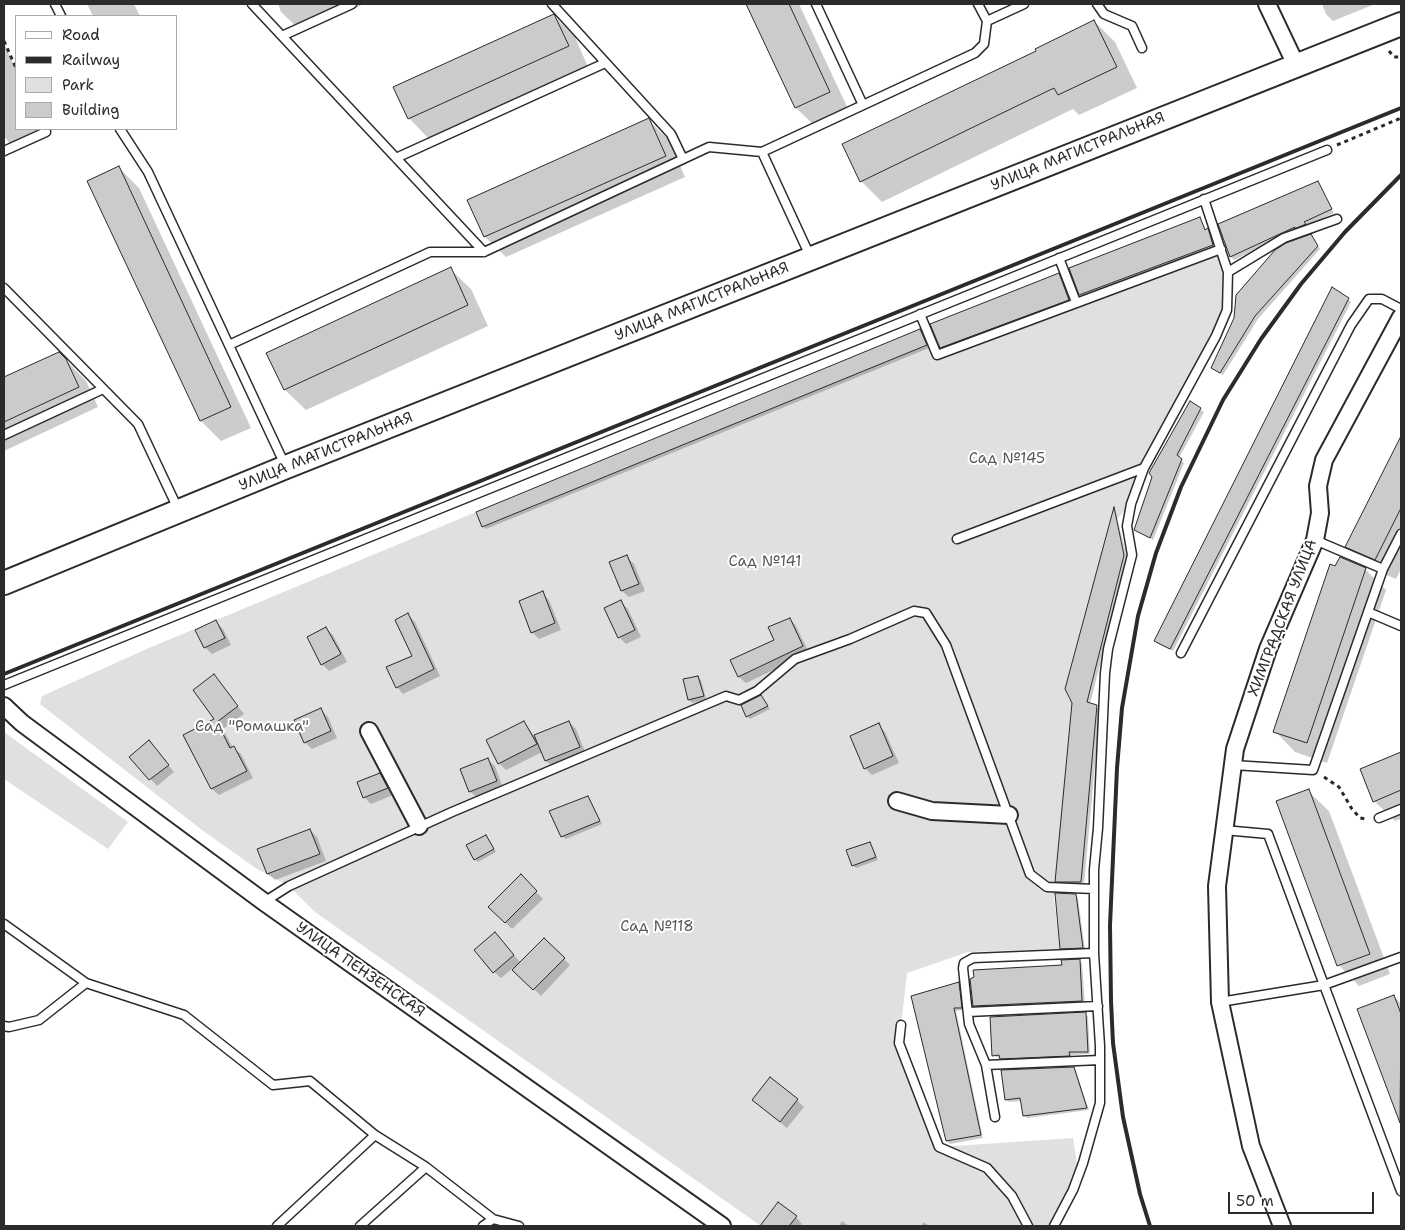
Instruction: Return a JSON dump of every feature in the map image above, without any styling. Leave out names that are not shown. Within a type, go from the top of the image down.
[{"type":"main road","name":"УЛИЦА МАГИСТРАЛЬНАЯ","points":[[4,583],[286,467],[1401,24]]},
{"type":"street","points":[[1267,4],[1296,65]]},
{"type":"street","name":"ХИМГРАДСКАЯ УЛИЦА","points":[[1282,1226],[1251,1146],[1220,1002],[1217,886],[1224,830],[1235,749],[1268,649],[1315,540],[1320,513],[1318,486],[1324,460],[1401,317]]},
{"type":"street","name":"УЛИЦА ПЕНЗЕНСКАЯ","points":[[4,706],[30,729],[264,902],[722,1226]]},
{"type":"street","points":[[370,731],[420,826]]},
{"type":"street","points":[[897,801],[932,811],[1009,815]]},
{"type":"lane","points":[[252,4],[484,252]]},
{"type":"lane","points":[[282,36],[352,4]]},
{"type":"lane","points":[[552,4],[671,134],[682,159]]},
{"type":"lane","points":[[816,4],[863,104]]},
{"type":"lane","points":[[229,345],[430,252],[484,252],[709,147],[762,152],[980,49],[984,44],[987,21],[978,4]]},
{"type":"lane","points":[[987,21],[1024,4]]},
{"type":"lane","points":[[1097,4],[1104,14],[1132,26],[1142,48]]},
{"type":"lane","points":[[396,158],[605,63]]},
{"type":"lane","points":[[121,130],[148,172],[286,467]]},
{"type":"lane","points":[[4,151],[46,132]]},
{"type":"lane","points":[[4,684],[1327,150]]},
{"type":"lane","points":[[762,152],[811,258]]},
{"type":"lane","points":[[1054,1226],[1073,1190],[1083,1163],[1100,1103],[1098,1006],[1094,953],[1094,890],[1105,672],[1108,649],[1132,555],[1127,526],[1131,504],[1144,468],[1216,336],[1226,310],[1228,272],[1204,199]]},
{"type":"lane","points":[[1228,272],[1284,238],[1337,219]]},
{"type":"lane","points":[[920,314],[937,355],[1221,249]]},
{"type":"lane","points":[[1059,258],[1076,302]]},
{"type":"lane","points":[[5,292],[138,424],[179,511]]},
{"type":"lane","points":[[1181,652],[1351,324],[1369,299],[1382,299],[1401,309]]},
{"type":"lane","points":[[4,435],[103,389]]},
{"type":"lane","points":[[957,539],[1144,468]]},
{"type":"lane","points":[[1233,765],[1313,770],[1383,569],[1401,534]]},
{"type":"lane","points":[[1315,540],[1383,569]]},
{"type":"lane","points":[[264,902],[289,886],[420,826],[726,696],[739,700],[757,691],[794,660],[850,640],[914,611],[926,613],[946,644],[1030,874],[1047,887],[1094,890]]},
{"type":"lane","points":[[1368,612],[1401,626]]},
{"type":"lane","points":[[1379,818],[1401,809]]},
{"type":"lane","points":[[1224,830],[1268,834],[1401,1191]]},
{"type":"lane","points":[[4,924],[86,983],[184,1015],[273,1085],[310,1081],[375,1135],[426,1167],[493,1219],[518,1226]]},
{"type":"lane","points":[[995,1117],[986,1065],[969,1024],[963,968],[968,960],[1094,953]]},
{"type":"lane","points":[[1220,1002],[1324,985],[1401,956]]},
{"type":"lane","points":[[4,1026],[9,1027],[38,1020],[86,983]]},
{"type":"lane","points":[[968,1012],[1098,1006]]},
{"type":"lane","points":[[901,1025],[899,1043],[939,1147],[986,1168],[1012,1196],[1028,1226]]},
{"type":"lane","points":[[986,1065],[1100,1060]]},
{"type":"lane","points":[[277,1226],[375,1135]]},
{"type":"lane","points":[[360,1226],[426,1167]]},
{"type":"lane","points":[[483,1226],[493,1219]]},
{"type":"path","points":[[4,41],[15,66]]},
{"type":"path","points":[[1327,150],[1401,118]]},
{"type":"path","points":[[1313,770],[1339,787],[1352,809],[1360,818],[1379,818]]},
{"type":"green space","points":[[1221,249],[1228,272],[1227,310],[1145,468],[1131,504],[1109,528],[1065,689],[1072,703],[1054,899],[1060,949],[968,952],[907,973],[899,1043],[939,1147],[1073,1138],[1077,1164],[1069,1189],[1048,1226],[761,1226],[315,912],[289,886],[257,869],[202,830],[40,704],[42,696],[149,648],[476,512],[483,527],[932,342],[937,355]]},
{"type":"green space","points":[[4,732],[128,822],[108,849],[4,779]]},
{"type":"building","points":[[746,4],[789,4],[830,92],[795,108]]},
{"type":"building","points":[[554,14],[569,46],[408,119],[393,87]]},
{"type":"building","points":[[1094,20],[1117,67],[1058,95],[1054,88],[860,182],[842,144],[1036,51],[1035,49]]},
{"type":"building","points":[[649,118],[666,156],[484,237],[467,200]]},
{"type":"building","points":[[119,166],[231,407],[200,421],[87,181]]},
{"type":"building","points":[[1318,181],[1332,209],[1304,222],[1306,224],[1294,229],[1295,227],[1230,257],[1218,224]]},
{"type":"building","points":[[1200,217],[1205,230],[1208,228],[1213,245],[1079,295],[1069,268]]},
{"type":"building","points":[[1311,234],[1318,246],[1255,316],[1220,373],[1211,368],[1234,318],[1236,295],[1275,250],[1286,243]]},
{"type":"building","points":[[451,267],[468,305],[284,390],[266,353]]},
{"type":"building","points":[[1059,273],[1069,300],[940,348],[930,324]]},
{"type":"building","points":[[1332,287],[1349,298],[1170,649],[1154,641]]},
{"type":"building","points":[[920,329],[927,345],[482,527],[476,512]]},
{"type":"building","points":[[59,352],[66,359],[79,387],[4,422],[4,377]]},
{"type":"building","points":[[1190,401],[1201,408],[1177,455],[1182,459],[1150,538],[1134,530],[1152,477],[1149,473]]},
{"type":"building","points":[[1401,436],[1401,508],[1375,560],[1345,547]]},
{"type":"building","points":[[1114,507],[1124,555],[1087,702],[1097,705],[1081,882],[1055,882],[1072,703],[1065,689]]},
{"type":"building","points":[[627,555],[639,584],[621,591],[609,562]]},
{"type":"building","points":[[1340,557],[1366,568],[1307,743],[1273,732],[1330,564],[1335,566]]},
{"type":"building","points":[[543,591],[555,623],[531,633],[519,601]]},
{"type":"building","points":[[621,600],[635,630],[618,638],[604,608]]},
{"type":"building","points":[[408,613],[434,669],[396,688],[386,667],[412,656],[395,620]]},
{"type":"building","points":[[790,618],[803,646],[738,677],[730,660],[774,640],[768,627]]},
{"type":"building","points":[[216,620],[225,638],[204,648],[195,630]]},
{"type":"building","points":[[326,627],[341,654],[321,665],[307,637]]},
{"type":"building","points":[[214,674],[238,706],[217,722],[230,748],[234,746],[247,771],[211,789],[183,735],[214,719],[193,690]]},
{"type":"building","points":[[698,676],[704,696],[688,700],[683,679]]},
{"type":"building","points":[[761,695],[768,706],[746,717],[741,705]]},
{"type":"building","points":[[321,708],[331,731],[304,743],[294,720]]},
{"type":"building","points":[[524,721],[537,744],[498,764],[486,740]]},
{"type":"building","points":[[569,721],[580,747],[545,761],[534,735]]},
{"type":"building","points":[[879,723],[893,756],[864,769],[850,736]]},
{"type":"building","points":[[149,740],[169,765],[149,780],[129,757]]},
{"type":"building","points":[[1401,752],[1401,790],[1373,802],[1360,769]]},
{"type":"building","points":[[488,758],[497,781],[469,792],[460,769]]},
{"type":"building","points":[[380,773],[388,788],[363,798],[357,782]]},
{"type":"building","points":[[1309,789],[1370,954],[1337,966],[1276,801]]},
{"type":"building","points":[[588,796],[600,821],[561,837],[549,811]]},
{"type":"building","points":[[310,829],[320,854],[267,874],[257,849]]},
{"type":"building","points":[[486,835],[494,849],[474,860],[466,845]]},
{"type":"building","points":[[870,842],[876,857],[852,866],[846,850]]},
{"type":"building","points":[[521,874],[537,891],[505,923],[488,907]]},
{"type":"building","points":[[1055,893],[1076,894],[1083,948],[1060,949]]},
{"type":"building","points":[[495,932],[514,955],[493,973],[474,950]]},
{"type":"building","points":[[544,938],[565,958],[533,990],[512,970]]},
{"type":"building","points":[[1080,959],[1082,1001],[973,1006],[970,979],[974,977],[973,970],[1062,965],[1061,960]]},
{"type":"building","points":[[959,982],[962,1008],[954,1008],[981,1135],[946,1141],[911,996]]},
{"type":"building","points":[[1394,995],[1401,1014],[1400,1123],[1357,1009]]},
{"type":"building","points":[[1086,1012],[1088,1052],[1069,1052],[1070,1056],[1000,1059],[999,1055],[992,1056],[990,1017]]},
{"type":"building","points":[[1074,1067],[1087,1108],[1023,1116],[1020,1098],[1005,1100],[1001,1070]]},
{"type":"building","points":[[770,1077],[798,1099],[780,1122],[752,1100]]},
{"type":"building","points":[[778,1202],[797,1216],[789,1226],[760,1226]]},
{"type":"railway","points":[[4,674],[1401,108]]},
{"type":"railway","points":[[1150,1226],[1140,1194],[1123,1117],[1113,1043],[1111,1001],[1110,925],[1117,768],[1122,708],[1138,616],[1156,553],[1181,487],[1223,400],[1261,339],[1301,284],[1345,232],[1401,175]]},
{"type":"park label","name":"Сад №145","points":[[1007,459]]},
{"type":"park label","name":"Сад №141","points":[[765,562]]},
{"type":"park label","name":"Сад \"Ромашка\"","points":[[252,727]]},
{"type":"park label","name":"Сад №118","points":[[657,927]]}]
